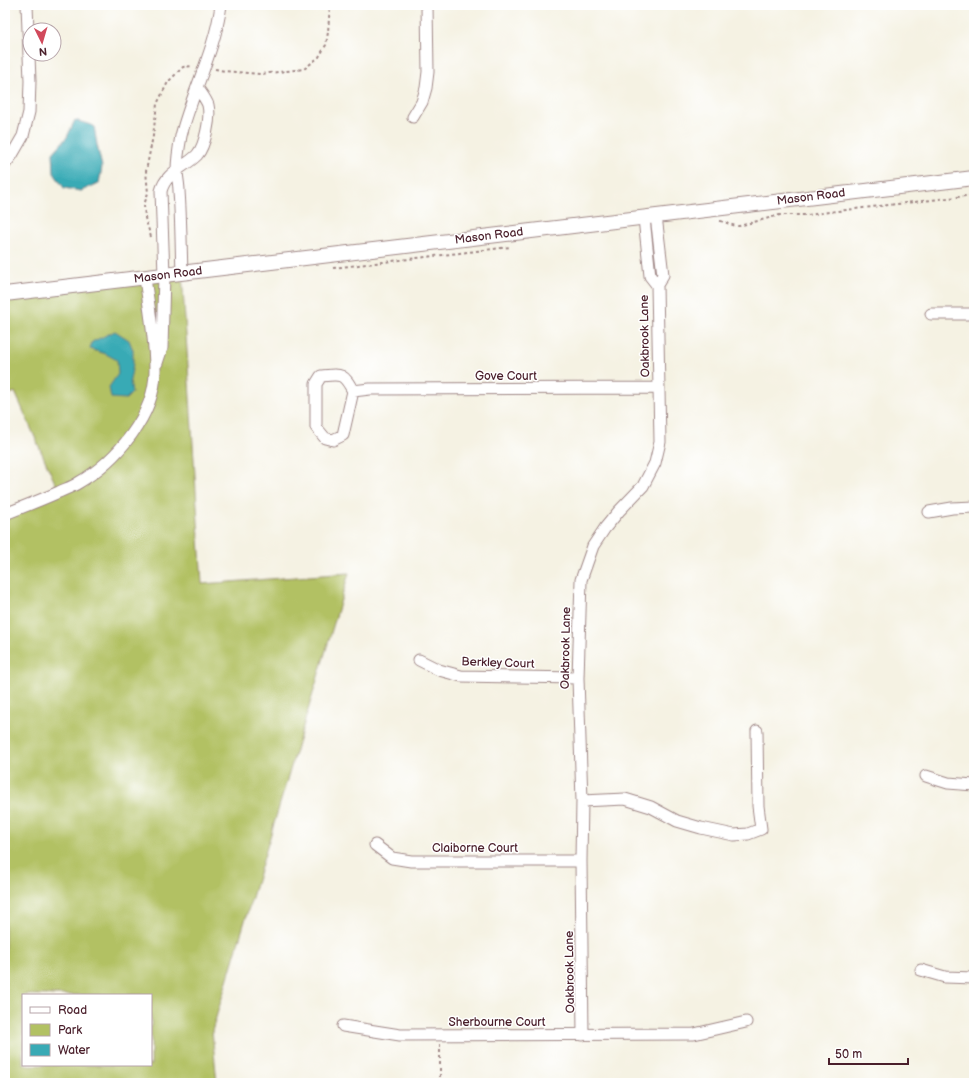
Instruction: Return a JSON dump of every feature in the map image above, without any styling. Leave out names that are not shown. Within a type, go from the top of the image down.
[{"type":"main road","name":"Mason Road","points":[[5,294],[974,178]]},
{"type":"street","points":[[5,164],[23,136],[29,112],[30,81],[27,5]]},
{"type":"street","points":[[182,273],[177,169],[181,138],[187,115],[211,48],[221,5]]},
{"type":"street","points":[[413,116],[422,102],[426,88],[428,72],[427,5]]},
{"type":"street","points":[[155,370],[162,348],[164,276],[161,191],[166,180],[177,169],[198,154],[204,142],[209,117],[208,105],[197,87]]},
{"type":"street","name":"Oakbrook Lane","points":[[584,1035],[581,861],[582,801],[578,678],[581,580],[593,546],[619,511],[643,486],[655,463],[660,442],[657,285],[650,276],[650,217]]},
{"type":"street","points":[[5,514],[77,484],[97,471],[125,442],[143,416],[150,401],[154,386],[155,370],[146,278]]},
{"type":"street","points":[[931,314],[974,314]]},
{"type":"street","points":[[337,374],[346,379],[353,392],[343,436],[333,440],[325,438],[316,427],[316,384],[321,376],[337,374]]},
{"type":"street","name":"Gove Court","points":[[353,392],[370,389],[659,388]]},
{"type":"street","points":[[929,512],[952,508],[974,507]]},
{"type":"street","name":"Berkley Court","points":[[419,660],[439,670],[461,676],[578,678]]},
{"type":"street","points":[[582,801],[625,799],[651,807],[677,821],[734,835],[748,834],[761,829],[758,806],[757,731]]},
{"type":"street","points":[[926,776],[948,783],[974,785]]},
{"type":"street","name":"Claiborne Court","points":[[375,845],[392,858],[411,861],[581,861]]},
{"type":"street","points":[[922,970],[944,977],[974,978]]},
{"type":"street","name":"Sherbourne Court","points":[[343,1026],[400,1035],[694,1034],[746,1022]]},
{"type":"path","points":[[714,221],[727,222],[733,226],[739,226],[780,215],[808,215],[974,195]]},
{"type":"path","points":[[440,1035],[440,1083]]},
{"type":"green space","points":[[182,273],[202,584],[349,573],[212,1031],[217,1083],[5,1083],[5,514],[59,492],[15,392],[5,396],[5,294]]},
{"type":"water","points":[[75,120],[94,126],[102,167],[99,183],[81,191],[64,188],[54,173],[53,153],[67,137]]},
{"type":"water","points":[[115,331],[129,340],[133,350],[133,364],[130,380],[132,393],[126,399],[111,398],[109,387],[118,374],[117,360],[106,354],[90,349],[92,342]]}]
